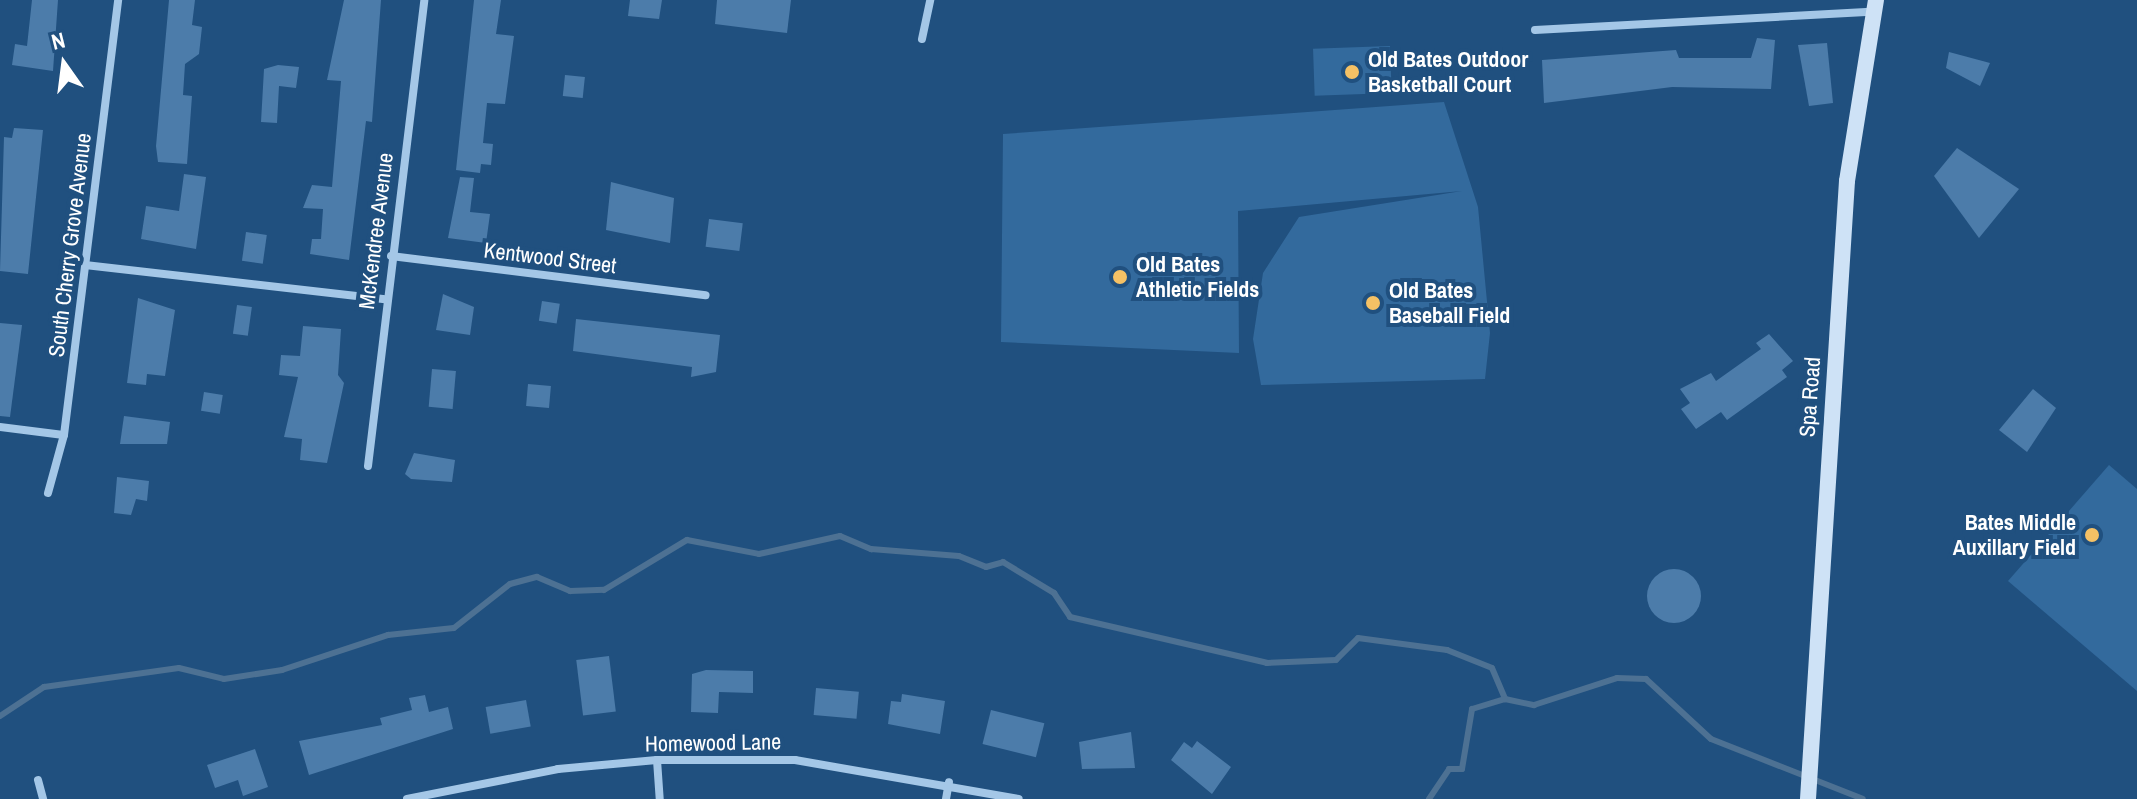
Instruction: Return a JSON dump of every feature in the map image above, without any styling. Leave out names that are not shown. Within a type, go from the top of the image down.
[{"type":"main road","name":"Spa Road","points":[[1808,798],[1847,181],[1874,6]]},
{"type":"street","name":"South Cherry Grove Avenue","points":[[48,493],[64,435],[118,0]]},
{"type":"street","name":"McKendree Avenue","points":[[368,466],[385,299],[424,0]]},
{"type":"street","points":[[922,39],[930,0]]},
{"type":"street","points":[[1535,30],[1874,6]]},
{"type":"street","name":"Kentwood Street","points":[[391,256],[706,295]]},
{"type":"street","points":[[85,265],[385,299]]},
{"type":"street","points":[[0,427],[64,435]]},
{"type":"street","points":[[657,760],[660,799]]},
{"type":"street","name":"Homewood Lane","points":[[407,799],[558,769],[657,760],[795,760],[949,782],[1019,799]]},
{"type":"street","points":[[38,780],[43,799]]},
{"type":"street","points":[[946,799],[949,782]]},
{"type":"shaded area","name":"Old Bates Outdoor Basketball Court","points":[[1390,46],[1392,93],[1315,96],[1313,49]]},
{"type":"shaded area","name":"Old Bates Athletic Fields","points":[[1444,102],[1478,207],[1490,333],[1485,379],[1261,385],[1253,339],[1263,273],[1299,217],[1462,191],[1238,211],[1239,353],[1001,342],[1003,134]]},
{"type":"shaded area","name":"Bates Middle Auxillary Field","points":[[2109,465],[2137,489],[2137,691],[2008,581]]},
{"type":"building","points":[[32,0],[58,0],[53,71],[12,65],[15,44],[27,46]]},
{"type":"building","points":[[169,0],[195,0],[192,25],[202,27],[199,54],[185,64],[183,95],[192,96],[187,164],[158,162],[156,146]]},
{"type":"building","points":[[344,0],[381,0],[372,122],[366,121],[349,260],[310,254],[312,239],[321,239],[323,209],[303,208],[312,185],[332,187],[341,81],[327,80]]},
{"type":"building","points":[[474,0],[501,0],[496,34],[514,36],[505,104],[487,103],[483,143],[493,144],[491,165],[481,164],[480,173],[456,170]]},
{"type":"building","points":[[630,0],[662,0],[659,19],[628,16]]},
{"type":"building","points":[[717,0],[791,0],[787,33],[715,24]]},
{"type":"building","points":[[1757,38],[1775,40],[1771,89],[1672,87],[1544,103],[1542,60],[1676,50],[1679,58],[1751,58]]},
{"type":"building","points":[[1827,43],[1833,103],[1809,106],[1798,45]]},
{"type":"building","points":[[1949,52],[1990,63],[1980,86],[1946,68]]},
{"type":"building","points":[[278,65],[299,67],[296,88],[279,86],[277,123],[261,122],[264,69]]},
{"type":"building","points":[[565,75],[585,77],[583,98],[563,96]]},
{"type":"building","points":[[14,128],[43,130],[28,274],[0,271],[4,137],[12,138]]},
{"type":"building","points":[[1957,148],[2019,189],[1979,238],[1934,176]]},
{"type":"building","points":[[184,174],[206,177],[196,249],[141,239],[146,206],[179,211]]},
{"type":"building","points":[[460,177],[474,178],[470,212],[490,214],[486,243],[448,238]]},
{"type":"building","points":[[611,182],[674,198],[670,243],[606,230]]},
{"type":"building","points":[[709,219],[743,223],[739,251],[706,247]]},
{"type":"building","points":[[246,232],[267,235],[263,264],[242,261]]},
{"type":"building","points":[[443,294],[474,307],[470,335],[436,330]]},
{"type":"building","points":[[138,298],[175,310],[165,376],[147,374],[146,385],[127,383]]},
{"type":"building","points":[[542,301],[560,304],[557,324],[539,321]]},
{"type":"building","points":[[237,305],[252,307],[248,336],[233,334]]},
{"type":"building","points":[[576,319],[720,335],[716,372],[691,377],[692,367],[573,351]]},
{"type":"building","points":[[0,323],[22,325],[10,417],[0,416]]},
{"type":"building","points":[[303,326],[341,329],[338,375],[344,383],[327,463],[300,460],[302,439],[284,437],[298,377],[279,375],[281,355],[300,356]]},
{"type":"building","points":[[1769,334],[1793,361],[1782,370],[1787,377],[1727,420],[1721,412],[1696,429],[1681,409],[1690,403],[1680,389],[1711,373],[1716,381],[1761,349],[1756,343]]},
{"type":"building","points":[[432,369],[456,371],[453,409],[429,407]]},
{"type":"building","points":[[528,384],[551,386],[549,408],[526,406]]},
{"type":"building","points":[[2033,389],[2056,408],[2027,452],[1999,430]]},
{"type":"building","points":[[204,392],[223,395],[220,414],[201,411]]},
{"type":"building","points":[[124,416],[170,422],[167,444],[120,444]]},
{"type":"building","points":[[414,453],[455,460],[452,482],[411,479],[405,474]]},
{"type":"building","points":[[117,477],[149,481],[147,501],[136,499],[131,515],[114,513]]},
{"type":"building","points":[[1674,569],[1693,577],[1701,596],[1693,615],[1674,623],[1655,615],[1647,596],[1655,577]]},
{"type":"building","points":[[609,656],[616,712],[583,716],[576,660]]},
{"type":"building","points":[[706,670],[753,671],[753,693],[719,692],[718,713],[691,712],[692,674]]},
{"type":"building","points":[[816,688],[859,692],[856,719],[814,715]]},
{"type":"building","points":[[902,694],[945,701],[940,734],[888,724],[891,701],[901,702]]},
{"type":"building","points":[[425,695],[429,712],[448,707],[453,729],[309,775],[299,741],[382,725],[380,718],[412,710],[409,698]]},
{"type":"building","points":[[526,700],[531,727],[490,734],[486,707]]},
{"type":"building","points":[[991,710],[1044,723],[1036,757],[983,744]]},
{"type":"building","points":[[1131,732],[1135,768],[1082,769],[1079,742]]},
{"type":"building","points":[[1197,741],[1231,767],[1212,794],[1171,760],[1184,742],[1192,748]]},
{"type":"building","points":[[255,749],[268,787],[243,796],[238,780],[215,788],[207,765]]},
{"type":"waterway","points":[[0,716],[44,687],[179,668],[224,679],[282,670],[388,635],[454,628],[510,584],[537,577],[570,591],[604,590],[687,540],[759,554],[840,536],[871,549],[959,556],[986,567],[1003,562],[1054,593],[1070,617],[1267,663],[1336,660],[1358,638],[1447,650],[1492,668],[1505,699],[1534,705],[1617,678],[1646,679],[1711,739],[1863,799]]},
{"type":"waterway","points":[[1429,799],[1449,769],[1462,769],[1472,709],[1505,699]]},
{"type":"place","name":"Old Bates Outdoor Basketball Court","points":[[1352,72]]},
{"type":"place","name":"Old Bates Athletic Fields","points":[[1120,277]]},
{"type":"place","name":"Old Bates Baseball Field","points":[[1373,303]]},
{"type":"place","name":"Bates Middle Auxillary Field","points":[[2092,535]]}]
